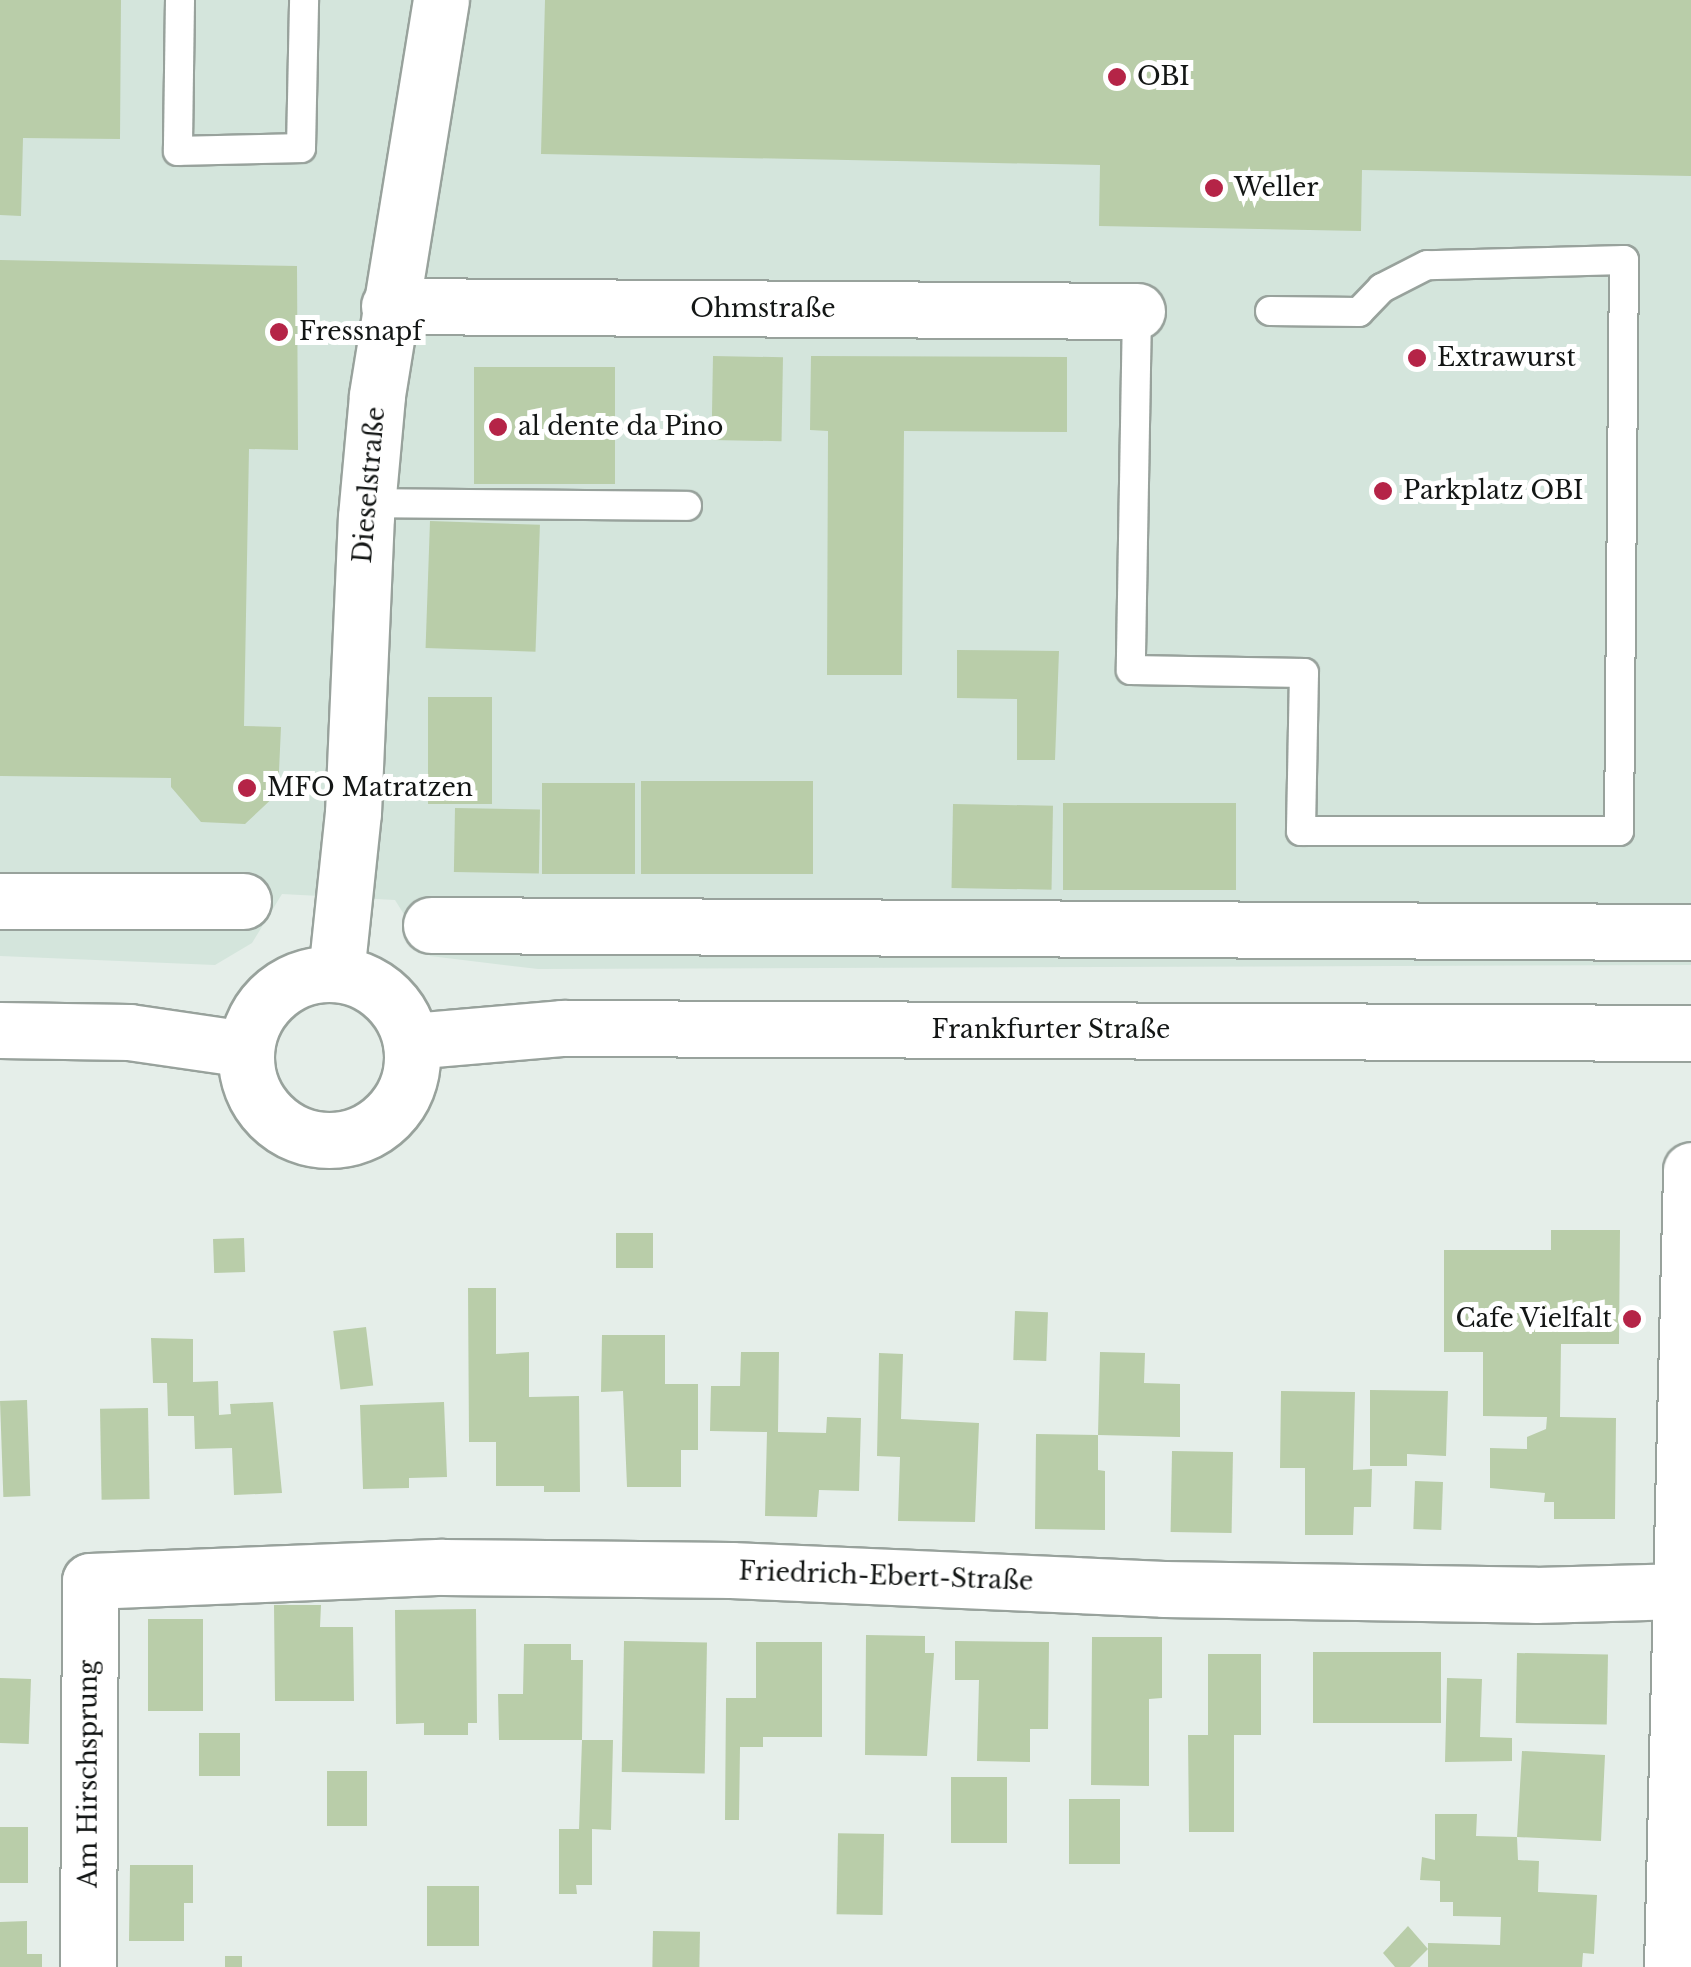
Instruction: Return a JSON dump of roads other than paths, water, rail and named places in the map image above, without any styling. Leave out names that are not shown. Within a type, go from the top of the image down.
[{"type":"street","name":"Dieselstraße","points":[[336,974],[353,812],[367,503],[390,306],[441,0]]},
{"type":"street","name":"Ohmstraße","points":[[390,306],[1138,311]]},
{"type":"street","points":[[0,901],[243,901]]},
{"type":"street","points":[[431,925],[1691,932]]},
{"type":"street","points":[[336,974],[371,984],[390,999],[411,1041],[411,1069],[393,1108],[360,1134],[332,1140],[304,1136],[279,1124],[254,1090],[246,1049],[251,1026],[280,988],[302,978],[336,974]]},
{"type":"street","name":"Frankfurter Straße","points":[[411,1041],[562,1028],[1691,1033]]},
{"type":"street","points":[[0,1030],[129,1032],[246,1049]]},
{"type":"street","points":[[1672,1967],[1691,1170]]},
{"type":"street","name":"Friedrich-Ebert-Straße","points":[[90,1580],[443,1567],[731,1570],[1164,1588],[1535,1595],[1683,1591]]},
{"type":"street","name":"Am Hirschsprung","points":[[88,1967],[90,1580]]},
{"type":"lane","points":[[180,0],[178,150],[301,148],[304,0]]},
{"type":"lane","points":[[1138,311],[1131,670],[1304,673],[1301,831],[1619,831],[1624,260],[1428,264],[1382,288],[1359,312],[1270,311]]},
{"type":"lane","points":[[367,503],[686,506]]},
{"type":"place","name":"OBI","points":[[1117,77]]},
{"type":"place","name":"Weller","points":[[1214,188]]},
{"type":"place","name":"Fressnapf","points":[[279,332]]},
{"type":"place","name":"Extrawurst","points":[[1417,358]]},
{"type":"place","name":"al dente da Pino","points":[[498,427]]},
{"type":"place","name":"Parkplatz OBI","points":[[1383,491]]},
{"type":"place","name":"MFO Matratzen","points":[[247,788]]},
{"type":"place","name":"Cafe Vielfalt","points":[[1632,1319]]}]
